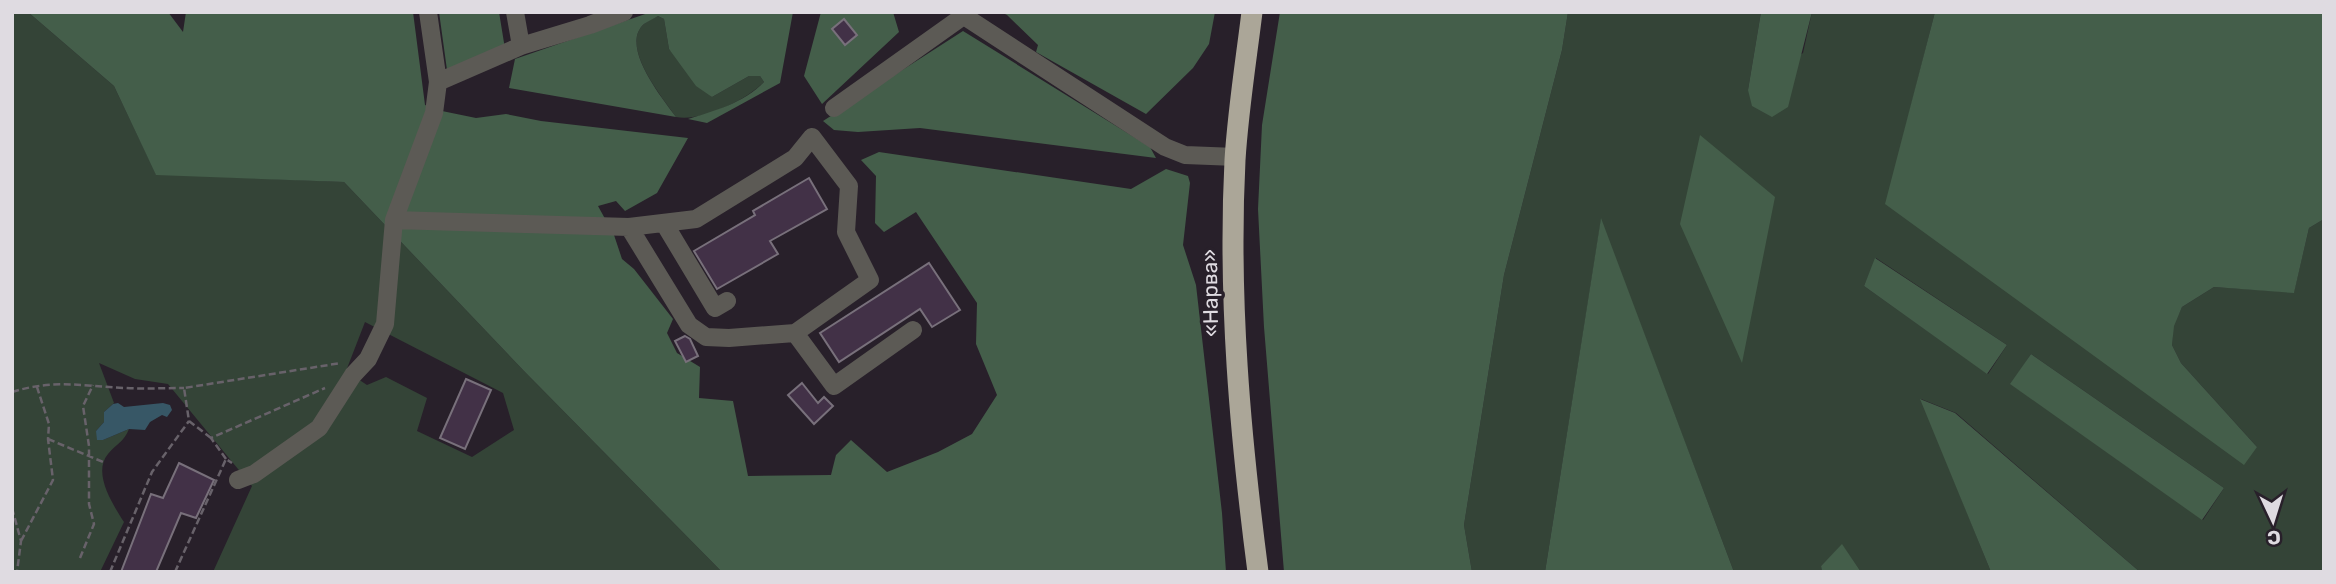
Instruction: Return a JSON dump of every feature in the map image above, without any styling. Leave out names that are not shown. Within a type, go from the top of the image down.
[{"type":"highway","name":"«Нарва»","points":[[1252,12],[1236,158],[1233,255],[1234,334],[1244,463],[1258,572]]},
{"type":"street","points":[[246,477],[319,428],[353,375],[368,359],[385,324],[394,220],[433,113],[438,82],[428,12]]},
{"type":"street","points":[[515,12],[521,46]]},
{"type":"street","points":[[438,82],[521,46],[624,12]]},
{"type":"street","points":[[834,108],[967,14],[1165,147],[1185,155],[1236,158]]},
{"type":"street","points":[[394,220],[629,227],[696,219],[794,158],[813,137],[849,186],[846,232],[870,280],[795,332],[729,338],[706,337],[689,326],[629,227]]},
{"type":"street","points":[[664,223],[715,308],[727,301]]},
{"type":"street","points":[[795,332],[834,386],[913,330]]},
{"type":"path","points":[[12,391],[36,384],[69,383],[125,388],[184,388],[368,359]]},
{"type":"path","points":[[211,438],[353,375]]},
{"type":"path","points":[[20,541],[53,480],[49,424],[36,384]]},
{"type":"path","points":[[80,558],[94,524],[89,504],[89,446],[83,407],[93,385]]},
{"type":"path","points":[[110,572],[152,472],[188,421],[184,388]]},
{"type":"path","points":[[188,421],[211,438],[226,459],[246,477]]},
{"type":"path","points":[[48,439],[103,462]]},
{"type":"path","points":[[174,572],[226,459]]},
{"type":"path","points":[[12,508],[20,541],[17,572]]},
{"type":"green space","points":[[12,12],[28,12],[114,86],[156,174],[344,182],[524,371],[722,572],[213,572],[252,486],[168,384],[135,379],[99,363],[114,403],[104,412],[104,422],[96,431],[103,440],[129,429],[123,440],[108,454],[102,470],[106,489],[124,522],[100,572],[12,572]],"holes":[[[365,322],[503,393],[514,430],[472,457],[417,431],[427,398],[386,377],[367,385],[346,371]]]},
{"type":"green space","points":[[28,12],[168,12],[183,32],[186,12],[413,12],[425,105],[476,118],[506,114],[541,121],[688,138],[657,193],[625,211],[616,201],[598,206],[614,235],[622,259],[634,269],[673,319],[667,333],[677,353],[700,367],[699,398],[733,401],[748,476],[831,475],[836,455],[851,440],[887,472],[938,452],[972,434],[997,395],[976,344],[977,303],[916,212],[884,232],[875,223],[876,176],[861,160],[879,152],[1131,189],[1166,169],[1188,176],[1190,183],[1183,245],[1196,285],[1222,513],[1226,572],[722,572],[524,371],[344,182],[156,175],[114,86]]},
{"type":"green space","points":[[439,12],[499,12],[506,55],[447,70]]},
{"type":"green space","points":[[651,12],[793,12],[780,83],[707,123],[688,119],[738,101],[764,82],[760,76],[749,76],[712,97],[696,86],[669,49],[664,19],[658,16],[644,24],[638,34],[637,45],[646,72],[676,117],[509,88],[515,59]]},
{"type":"green space","points":[[821,12],[893,12],[899,32],[822,104],[804,76]]},
{"type":"green space","points":[[1001,12],[1215,12],[1209,44],[1193,68],[1146,114],[1036,52],[1038,45]]},
{"type":"green space","points":[[1280,12],[1568,12],[1562,50],[1504,275],[1464,525],[1472,572],[1284,572],[1264,327],[1258,209],[1262,125]]},
{"type":"green space","points":[[1568,12],[1761,12],[1748,90],[1803,53],[1812,12],[1935,12],[1886,204],[2257,447],[2181,363],[2172,345],[2173,326],[2182,307],[2214,287],[2294,292],[2309,228],[2324,219],[2324,572],[2140,572],[1956,413],[1921,399],[1991,572],[1861,572],[1842,545],[1821,566],[1822,572],[1734,572],[1601,220],[1545,572],[1472,572],[1464,525],[1504,275],[1562,50]],"holes":[[[1876,258],[2007,345],[1988,374],[1864,286]],[[2031,354],[2224,488],[2203,520],[2011,384]]]},
{"type":"green space","points":[[1761,12],[1812,12],[1788,107],[1772,117],[1752,106],[1748,90]]},
{"type":"green space","points":[[1935,12],[2324,12],[2324,219],[2309,228],[2294,293],[2214,287],[2182,307],[2174,326],[2172,345],[2181,363],[2257,447],[2244,465],[1885,204]]},
{"type":"green space","points":[[658,16],[664,19],[669,49],[712,97],[749,76],[760,76],[764,82],[746,96],[711,113],[687,118],[676,117],[646,72],[637,45],[638,34],[644,24]]},
{"type":"green space","points":[[963,31],[1150,147],[1156,158],[920,128],[858,132],[834,130],[823,121]]},
{"type":"green space","points":[[1700,135],[1775,197],[1742,363],[1680,224]]},
{"type":"green space","points":[[1601,218],[1734,572],[1545,572]]},
{"type":"green space","points":[[1875,258],[2007,345],[1987,374],[1864,286]]},
{"type":"green space","points":[[2031,354],[2224,488],[2202,520],[2010,384]]},
{"type":"green space","points":[[1920,399],[1955,413],[2140,572],[1991,572]]},
{"type":"green space","points":[[1842,544],[1861,572],[1822,572],[1821,566]]},
{"type":"water","points":[[118,403],[124,407],[163,403],[170,405],[172,410],[167,417],[162,415],[150,422],[145,430],[129,429],[97,440],[96,431],[104,422],[104,412]]},
{"type":"building","points":[[844,19],[857,35],[845,45],[832,29]]},
{"type":"building","points":[[809,178],[827,209],[770,241],[778,254],[717,289],[694,251],[755,215],[753,211]]},
{"type":"building","points":[[929,263],[960,310],[932,327],[920,309],[839,362],[820,333]]},
{"type":"building","points":[[685,336],[690,339],[698,356],[686,362],[675,341]]},
{"type":"building","points":[[466,379],[491,390],[465,449],[440,438]]},
{"type":"building","points":[[802,383],[818,403],[824,397],[833,406],[814,424],[788,395]]},
{"type":"building","points":[[179,463],[214,480],[196,518],[181,513],[156,572],[121,572],[151,494],[163,498]]}]
